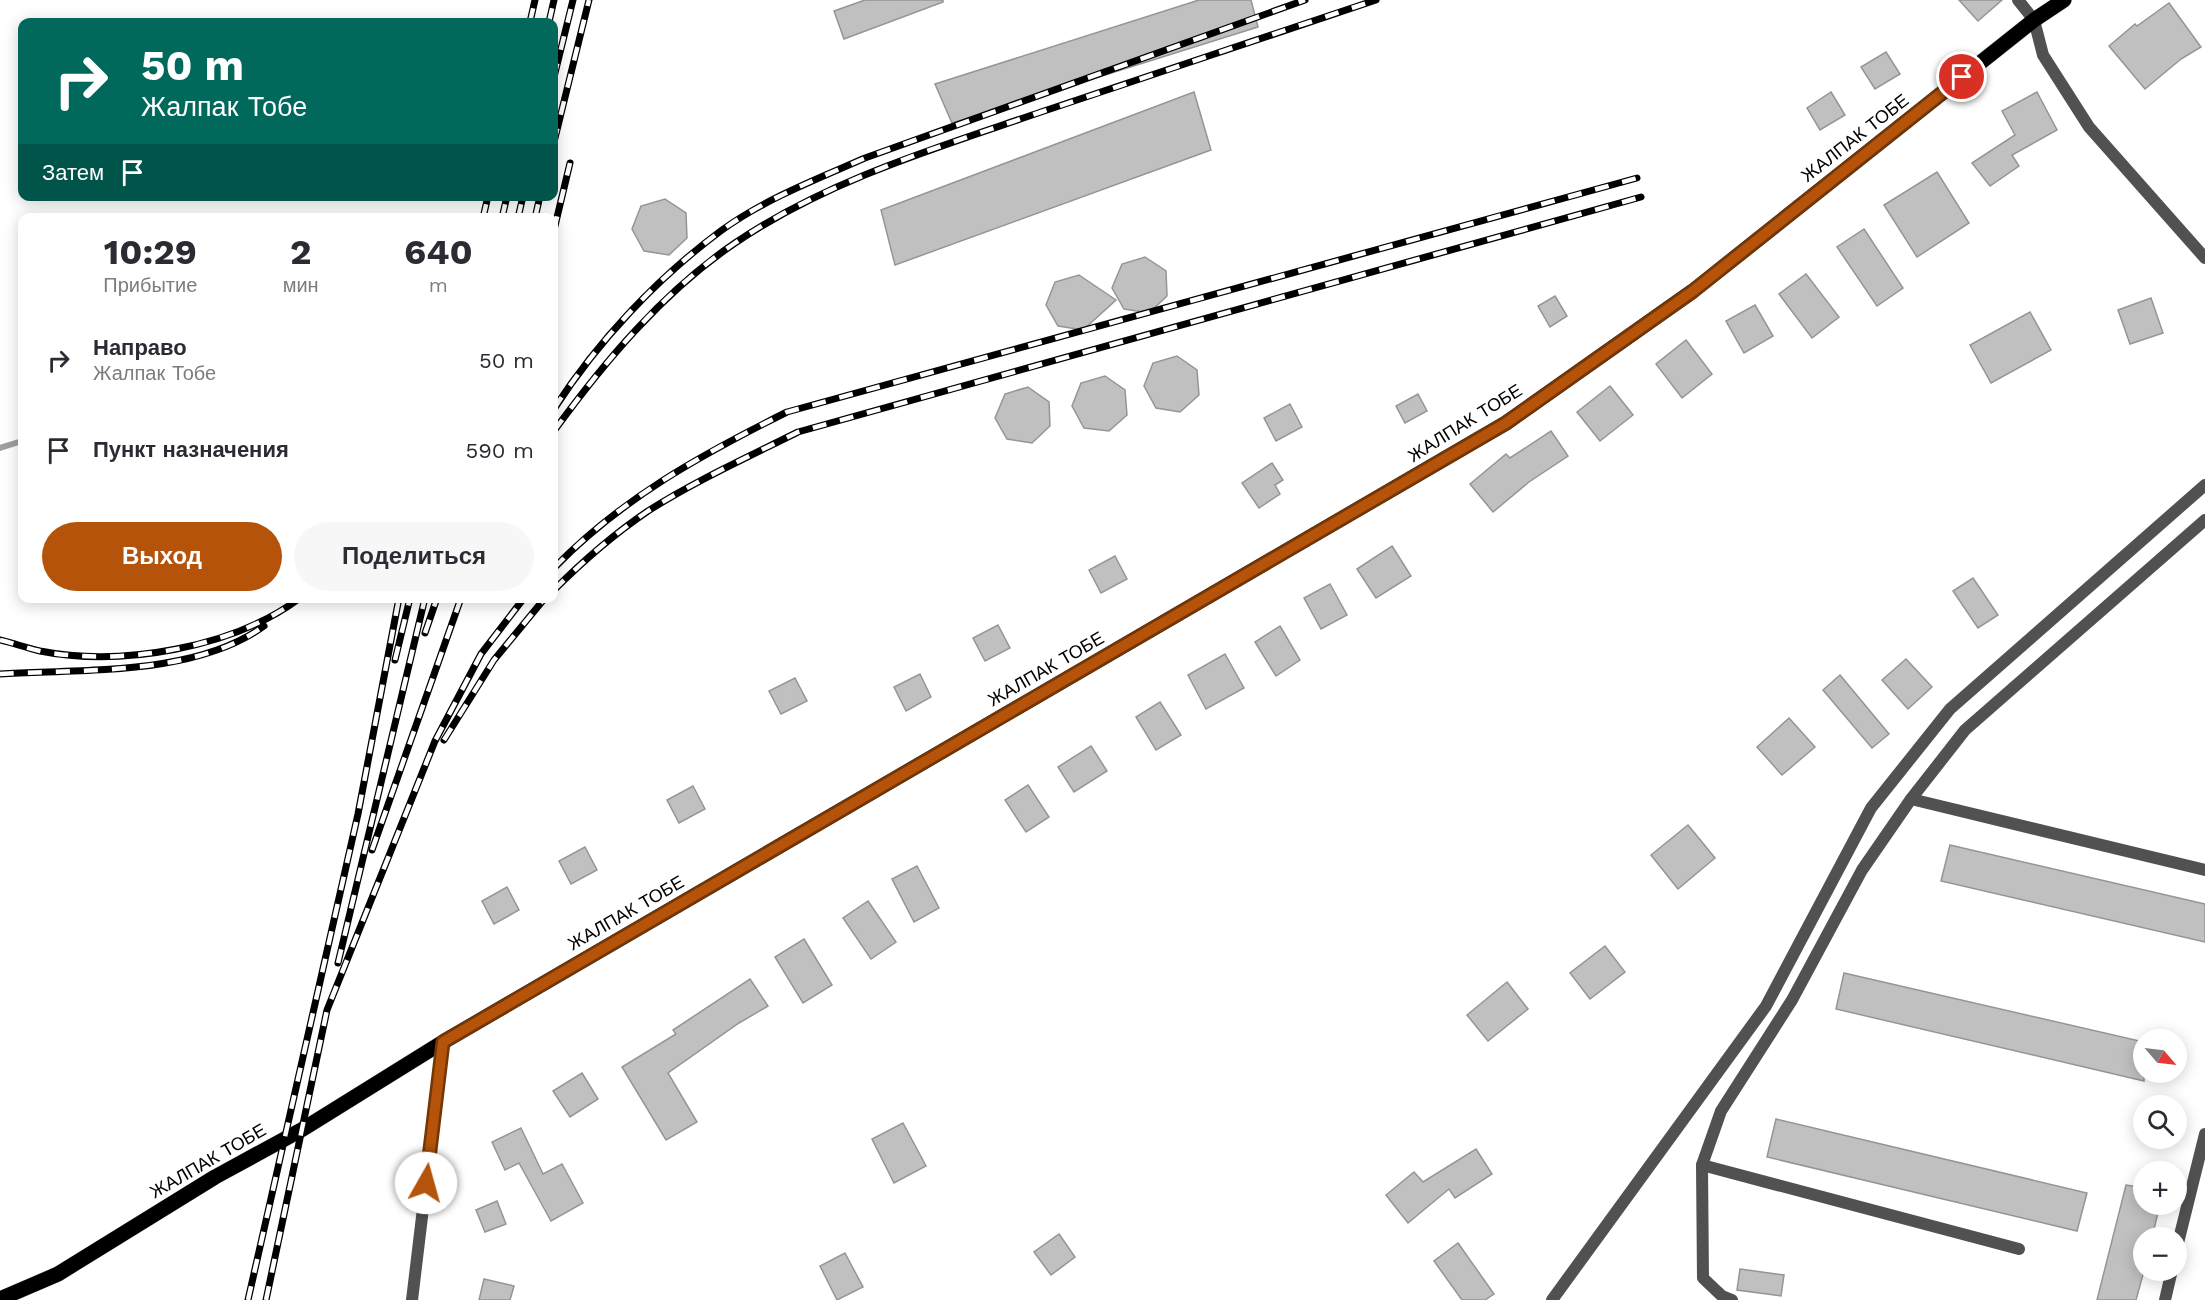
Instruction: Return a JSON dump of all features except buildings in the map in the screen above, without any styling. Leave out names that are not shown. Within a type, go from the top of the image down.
[{"type":"main road","name":"ЖАЛПАК ТОБЕ","points":[[0,1299],[58,1274],[215,1177],[303,1129],[443,1042],[1506,423],[1693,291],[2034,20],[2064,0]]},
{"type":"street","points":[[2018,0],[2034,20],[2043,55],[2089,127],[2205,258]]},
{"type":"street","points":[[1552,1300],[1766,1006],[1871,808],[1950,709],[2205,485]]},
{"type":"street","points":[[1732,1300],[1722,1296],[1703,1278],[1702,1165],[1721,1111],[1792,1000],[1862,870],[1911,799],[1965,730],[2205,520]]},
{"type":"street","points":[[1911,799],[2205,870]]},
{"type":"street","points":[[411,1300],[443,1042]]},
{"type":"street","points":[[2182,1227],[2205,1134]]},
{"type":"street","points":[[1702,1165],[2019,1249]]},
{"type":"street","points":[[2166,1300],[2170,1281]]},
{"type":"waterway","points":[[0,448],[18,442]]},
{"type":"railway","points":[[531,18],[535,0]]},
{"type":"railway","points":[[550,18],[554,0]]},
{"type":"railway","points":[[558,61],[573,0]]},
{"type":"railway","points":[[558,126],[589,0]]},
{"type":"railway","points":[[558,403],[609,335],[652,290],[722,230],[756,209],[792,190],[865,158],[1305,0]]},
{"type":"railway","points":[[558,426],[637,329],[684,283],[735,243],[807,201],[845,183],[923,153],[1376,0]]},
{"type":"railway","points":[[558,213],[570,163]]},
{"type":"railway","points":[[558,564],[607,520],[635,499],[693,462],[787,412],[1637,178]]},
{"type":"railway","points":[[558,586],[599,548],[648,511],[703,479],[798,432],[1641,197]]},
{"type":"railway","points":[[484,213],[487,201]]},
{"type":"railway","points":[[503,213],[506,201]]},
{"type":"railway","points":[[519,213],[522,201]]},
{"type":"railway","points":[[536,213],[539,201]]},
{"type":"railway","points":[[0,640],[40,651],[72,655],[140,654],[210,641],[243,630],[292,603]]},
{"type":"railway","points":[[248,1300],[358,814],[398,603]]},
{"type":"railway","points":[[395,660],[409,603]]},
{"type":"railway","points":[[338,963],[424,603]]},
{"type":"railway","points":[[425,633],[435,603]]},
{"type":"railway","points":[[372,850],[459,603]]},
{"type":"railway","points":[[266,1300],[327,1010],[435,741],[481,654],[520,603]]},
{"type":"railway","points":[[444,740],[494,660],[541,603]]},
{"type":"railway","points":[[0,674],[102,670],[172,662],[205,654],[236,642],[264,626]]},
{"type":"route","points":[[426,1183],[443,1042],[1506,423],[1693,291],[1962,77]]}]
